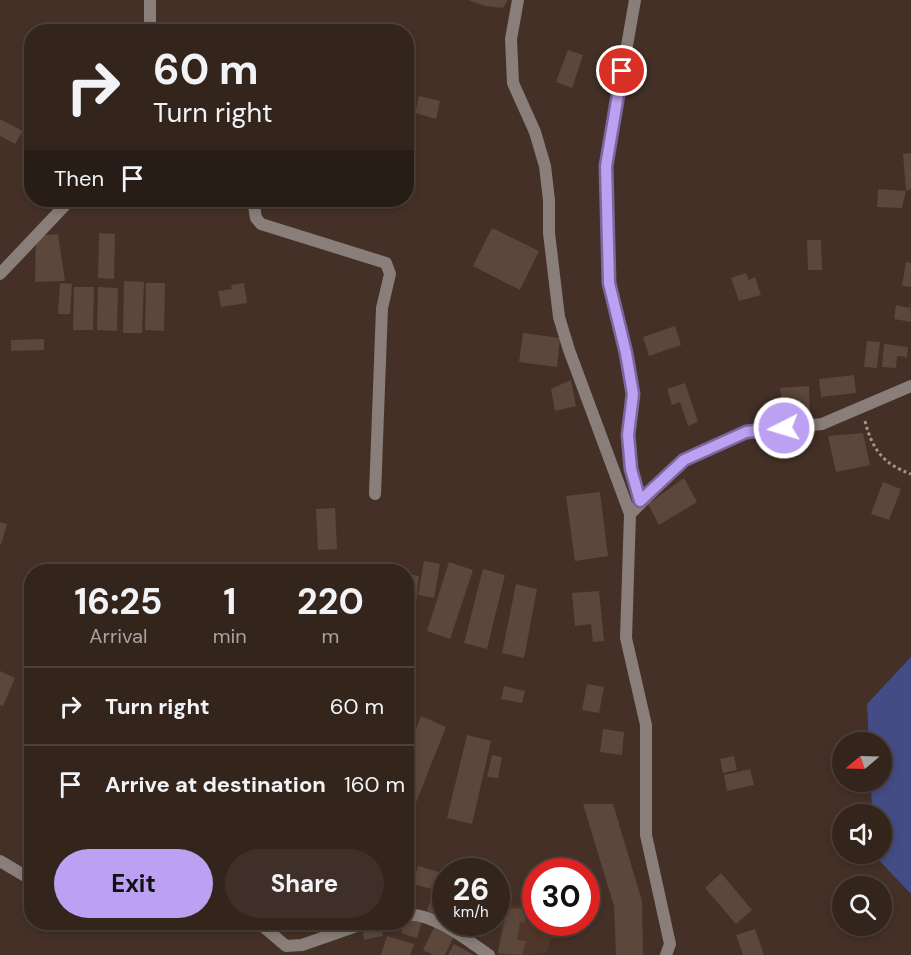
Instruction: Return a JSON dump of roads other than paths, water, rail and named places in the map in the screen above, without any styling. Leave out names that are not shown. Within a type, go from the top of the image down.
[{"type":"street","points":[[150,0],[150,24]]},
{"type":"street","points":[[518,0],[511,39],[513,83],[535,132],[545,166],[549,200],[549,233],[560,317],[569,350],[630,514],[626,638],[646,725],[646,835],[670,951]]},
{"type":"street","points":[[635,0],[606,166],[609,283],[626,353],[633,394],[628,435],[631,469],[640,501]]},
{"type":"street","points":[[0,274],[63,207]]},
{"type":"street","points":[[254,207],[256,218],[261,225],[386,263],[390,273],[382,308],[375,494]]},
{"type":"street","points":[[630,514],[640,501],[684,460],[746,432],[822,424],[911,386]]},
{"type":"street","points":[[0,861],[24,874]]},
{"type":"street","points":[[414,916],[426,918],[459,934],[489,955]]},
{"type":"street","points":[[267,930],[286,946],[302,945],[345,930]]}]
